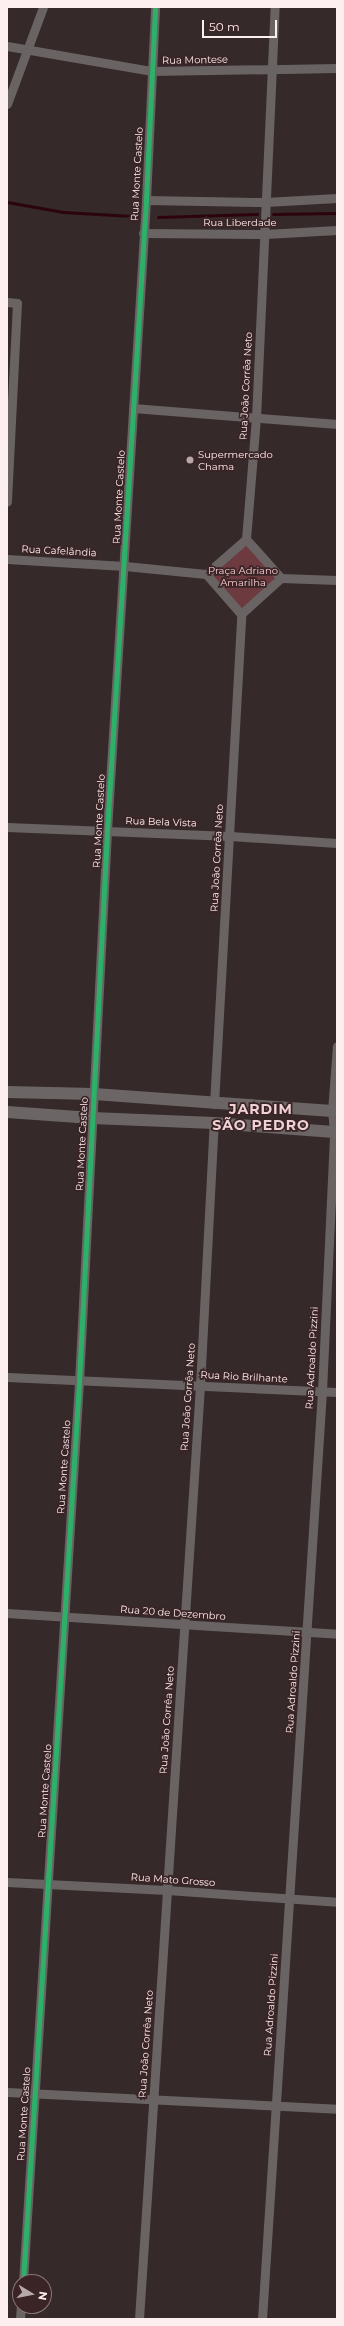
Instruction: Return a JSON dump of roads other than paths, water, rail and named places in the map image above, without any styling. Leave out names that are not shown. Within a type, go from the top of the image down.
[{"type":"main road","points":[[7,1092],[94,1094],[214,1104],[334,1108]]},
{"type":"main road","points":[[7,1112],[92,1118],[214,1123],[336,1133]]},
{"type":"street","points":[[7,104],[43,7]]},
{"type":"street","name":"Rua Monte Castelo","points":[[24,2274],[80,1382],[107,831],[125,566],[146,200],[155,7]]},
{"type":"street","points":[[265,202],[275,7]]},
{"type":"street","name":"Rua Montese","points":[[7,46],[151,72],[337,68]]},
{"type":"street","points":[[146,200],[265,202],[337,198]]},
{"type":"street","name":"Rua João Corrêa Neto","points":[[246,539],[256,418],[265,202]]},
{"type":"street","name":"Rua Liberdade","points":[[143,233],[264,234],[337,230]]},
{"type":"street","points":[[7,302],[18,303],[7,502]]},
{"type":"street","points":[[133,408],[337,424]]},
{"type":"street","points":[[281,578],[246,539],[206,574],[241,614],[281,578],[337,580]]},
{"type":"street","name":"Rua Cafelândia","points":[[7,559],[125,566],[206,574]]},
{"type":"street","name":"Rua João Corrêa Neto","points":[[214,1104],[230,836],[241,614]]},
{"type":"street","name":"Rua Bela Vista","points":[[7,827],[230,836],[337,843]]},
{"type":"street","name":"Rua Adroaldo Pizzini","points":[[262,2319],[274,2105],[290,1898],[322,1391],[336,1133],[334,1108],[337,1046]]},
{"type":"street","name":"Rua João Corrêa Neto","points":[[139,2319],[200,1386],[214,1123]]},
{"type":"street","name":"Rua Rio Brilhante","points":[[7,1377],[80,1382],[337,1392]]},
{"type":"street","name":"Rua 20 de Dezembro","points":[[7,1613],[337,1634]]},
{"type":"street","name":"Rua Mato Grosso","points":[[7,1882],[167,1890],[337,1902]]},
{"type":"street","points":[[7,2092],[337,2109]]},
{"type":"waterway","points":[[7,202],[63,212],[132,216]]},
{"type":"waterway","points":[[273,214],[337,213]]},
{"type":"waterway","points":[[158,217],[257,214]]},
{"type":"place","name":"Supermercado Chama","points":[[190,460]]},
{"type":"district","name":"JARDIM SÃO PEDRO","points":[[261,1118]]},
{"type":"park label","name":"Praça Adriano Amarilha","points":[[243,576]]}]
